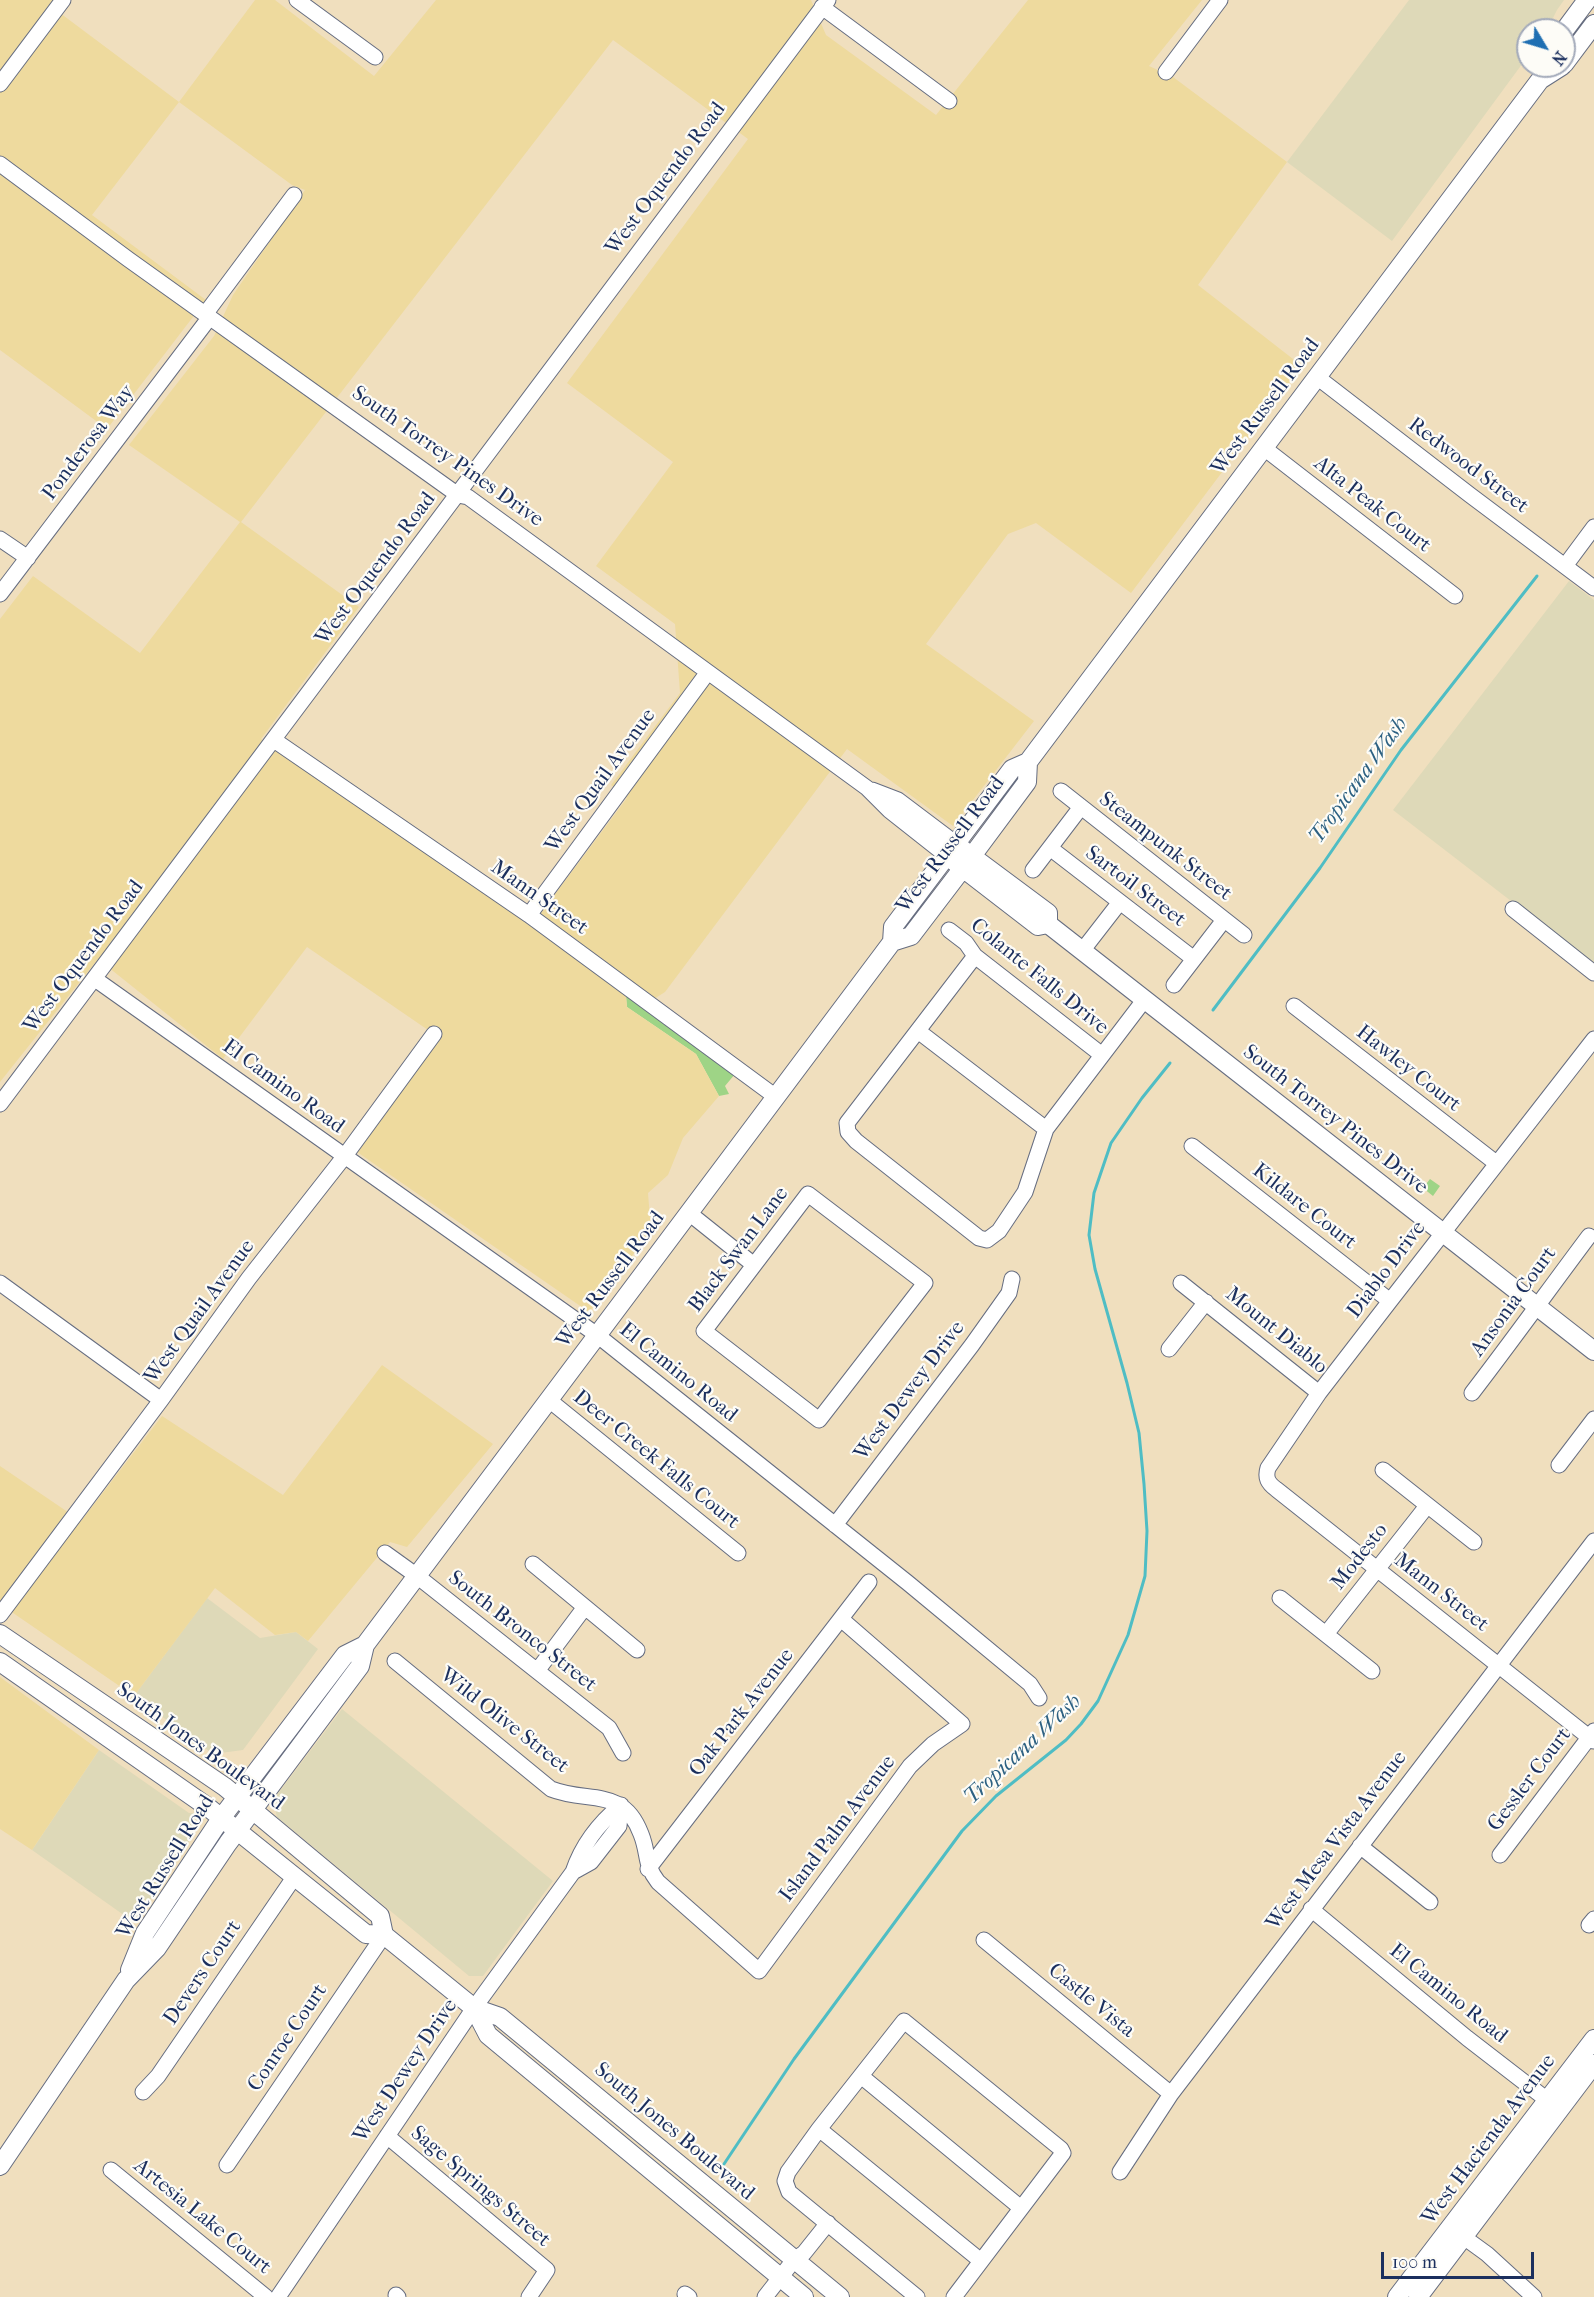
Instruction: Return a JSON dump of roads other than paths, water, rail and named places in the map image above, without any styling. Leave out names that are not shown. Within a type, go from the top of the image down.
[{"type":"main road","points":[[1574,18],[1587,0]]},
{"type":"main road","name":"West Russell Road","points":[[1576,48],[1594,24]]},
{"type":"main road","name":"West Russell Road","points":[[0,2166],[126,1980],[157,1948],[253,1809],[360,1666],[365,1645],[892,942],[893,927],[1012,769],[1028,762],[1538,78]]},
{"type":"main road","name":"West Russell Road","points":[[892,942],[911,936],[967,862],[1027,782],[1028,762]]},
{"type":"main road","name":"South Torrey Pines Drive","points":[[951,849],[1038,926],[1048,924],[1594,1351]]},
{"type":"main road","name":"South Jones Boulevard","points":[[0,1634],[237,1796],[380,1916],[384,1935]]},
{"type":"main road","name":"West Russell Road","points":[[126,1980],[145,1933],[222,1817],[345,1654],[365,1645]]},
{"type":"main road","name":"South Jones Boulevard","points":[[0,1662],[222,1817],[366,1934],[384,1935],[474,2008],[500,2017],[840,2297]]},
{"type":"main road","name":"South Jones Boulevard","points":[[474,2008],[488,2035],[804,2297]]},
{"type":"main road","name":"West Hacienda Avenue","points":[[1397,2297],[1457,2232],[1554,2105],[1594,2039]]},
{"type":"main road","name":"West Hacienda Avenue","points":[[1554,2105],[1594,2064]]},
{"type":"main road","points":[[604,2131],[622,2133],[663,2152]]},
{"type":"main road","name":"West Hacienda Avenue","points":[[1418,2297],[1457,2232]]},
{"type":"street","points":[[0,84],[63,0]]},
{"type":"street","points":[[297,0],[375,57]]},
{"type":"street","points":[[1166,72],[1220,0]]},
{"type":"street","points":[[825,4],[949,101]]},
{"type":"street","name":"West Oquendo Road","points":[[0,1104],[458,495],[590,314],[825,4]]},
{"type":"street","name":"South Torrey Pines Drive","points":[[0,164],[458,495],[468,497],[867,788],[898,800],[951,849]]},
{"type":"street","name":"Ponderosa Way","points":[[0,594],[208,315],[294,195]]},
{"type":"street","name":"Redwood Street","points":[[1317,377],[1594,588]]},
{"type":"street","name":"Alta Peak Court","points":[[1264,448],[1455,596]]},
{"type":"street","points":[[1565,566],[1594,527]]},
{"type":"street","points":[[0,539],[28,558]]},
{"type":"street","name":"West Quail Avenue","points":[[529,915],[708,672]]},
{"type":"street","name":"Mann Street","points":[[274,740],[529,915],[776,1097]]},
{"type":"street","name":"Steampunk Street","points":[[1061,791],[1244,935]]},
{"type":"street","points":[[1033,870],[1081,807]]},
{"type":"street","name":"Sartoil Street","points":[[1050,848],[1194,959]]},
{"type":"street","points":[[1082,951],[1120,902]]},
{"type":"street","points":[[1513,909],[1594,973]]},
{"type":"street","points":[[1174,985],[1224,920]]},
{"type":"street","name":"Colante Falls Drive","points":[[949,930],[966,943],[975,956],[1102,1056]]},
{"type":"street","points":[[975,956],[847,1123],[848,1132],[856,1141],[979,1238],[987,1240],[999,1231],[1025,1192],[1046,1129],[1145,999]]},
{"type":"street","name":"El Camino Road","points":[[95,979],[597,1335],[1030,1684],[1039,1698]]},
{"type":"street","name":"Hawley Court","points":[[1294,1006],[1496,1163]]},
{"type":"street","points":[[918,1031],[1046,1129]]},
{"type":"street","name":"West Quail Avenue","points":[[0,1615],[249,1278],[344,1156],[434,1034]]},
{"type":"street","name":"Diablo Drive","points":[[1265,1476],[1268,1468],[1319,1393],[1594,1039]]},
{"type":"street","name":"Kildare Court","points":[[1192,1146],[1390,1301]]},
{"type":"street","name":"Black Swan Lane","points":[[808,1194],[925,1283],[819,1420],[704,1331],[754,1265],[808,1194]]},
{"type":"street","points":[[689,1213],[754,1265]]},
{"type":"street","name":"Ansonia Court","points":[[1472,1393],[1589,1236]]},
{"type":"street","name":"West Dewey Drive","points":[[835,1525],[972,1345],[1009,1293],[1012,1279]]},
{"type":"street","points":[[0,1283],[161,1400]]},
{"type":"street","name":"Mount Diablo","points":[[1181,1283],[1319,1393]]},
{"type":"street","name":"Mount Diablo","points":[[1169,1349],[1206,1302]]},
{"type":"street","name":"Deer Creek Falls Court","points":[[549,1400],[738,1552]]},
{"type":"street","points":[[1559,1465],[1594,1419]]},
{"type":"street","points":[[1383,1470],[1474,1542]]},
{"type":"street","name":"Mann Street","points":[[1265,1476],[1269,1484],[1377,1570],[1592,1736]]},
{"type":"street","name":"Modesto","points":[[1326,1634],[1427,1506]]},
{"type":"street","name":"West Mesa Vista Avenue","points":[[1120,2172],[1171,2094],[1594,1541]]},
{"type":"street","name":"South Bronco Street","points":[[385,1553],[609,1728],[623,1753]]},
{"type":"street","points":[[533,1564],[637,1650]]},
{"type":"street","name":"Oak Park Avenue","points":[[648,1869],[869,1582]]},
{"type":"street","points":[[1280,1598],[1372,1671]]},
{"type":"street","points":[[537,1671],[585,1607]]},
{"type":"street","name":"Island Palm Avenue","points":[[648,1869],[658,1882],[759,1971],[910,1766],[933,1744],[962,1724],[841,1619]]},
{"type":"street","name":"Wild Olive Street","points":[[395,1661],[551,1789],[566,1795],[598,1797],[621,1804]]},
{"type":"street","name":"Gessler Court","points":[[1500,1855],[1592,1736]]},
{"type":"street","points":[[621,1804],[637,1822],[644,1841],[648,1869]]},
{"type":"street","name":"West Dewey Drive","points":[[278,2297],[474,2008],[573,1872],[580,1851],[608,1815],[621,1804]]},
{"type":"street","points":[[1360,1846],[1430,1902]]},
{"type":"street","name":"Devers Court","points":[[142,2092],[158,2076],[295,1876]]},
{"type":"street","name":"El Camino Road","points":[[1311,1909],[1467,2038],[1554,2105]]},
{"type":"street","name":"Conroe Court","points":[[227,2165],[384,1935]]},
{"type":"street","name":"Castle Vista","points":[[984,1941],[1171,2094]]},
{"type":"street","points":[[917,2297],[789,2192],[785,2181],[788,2172],[819,2129],[901,2023],[906,2022],[1064,2153],[954,2297]]},
{"type":"street","points":[[861,2076],[1021,2208]]},
{"type":"street","points":[[819,2129],[981,2261]]},
{"type":"street","name":"Sage Springs Street","points":[[387,2136],[547,2270],[529,2297]]},
{"type":"street","name":"Artesia Lake Court","points":[[111,2170],[266,2297]]},
{"type":"street","points":[[765,2297],[794,2260],[804,2253],[828,2223]]},
{"type":"street","points":[[1457,2232],[1487,2254],[1534,2297]]},
{"type":"waterway","name":"Tropicana Wash","points":[[1213,1010],[1320,868],[1401,750],[1537,576]]},
{"type":"waterway","name":"Tropicana Wash","points":[[722,2167],[794,2059],[962,1831],[996,1796],[1066,1740],[1081,1724],[1098,1701],[1128,1635],[1145,1576],[1147,1531],[1144,1484],[1139,1433],[1095,1269],[1089,1235],[1094,1193],[1111,1143],[1170,1063]]}]
